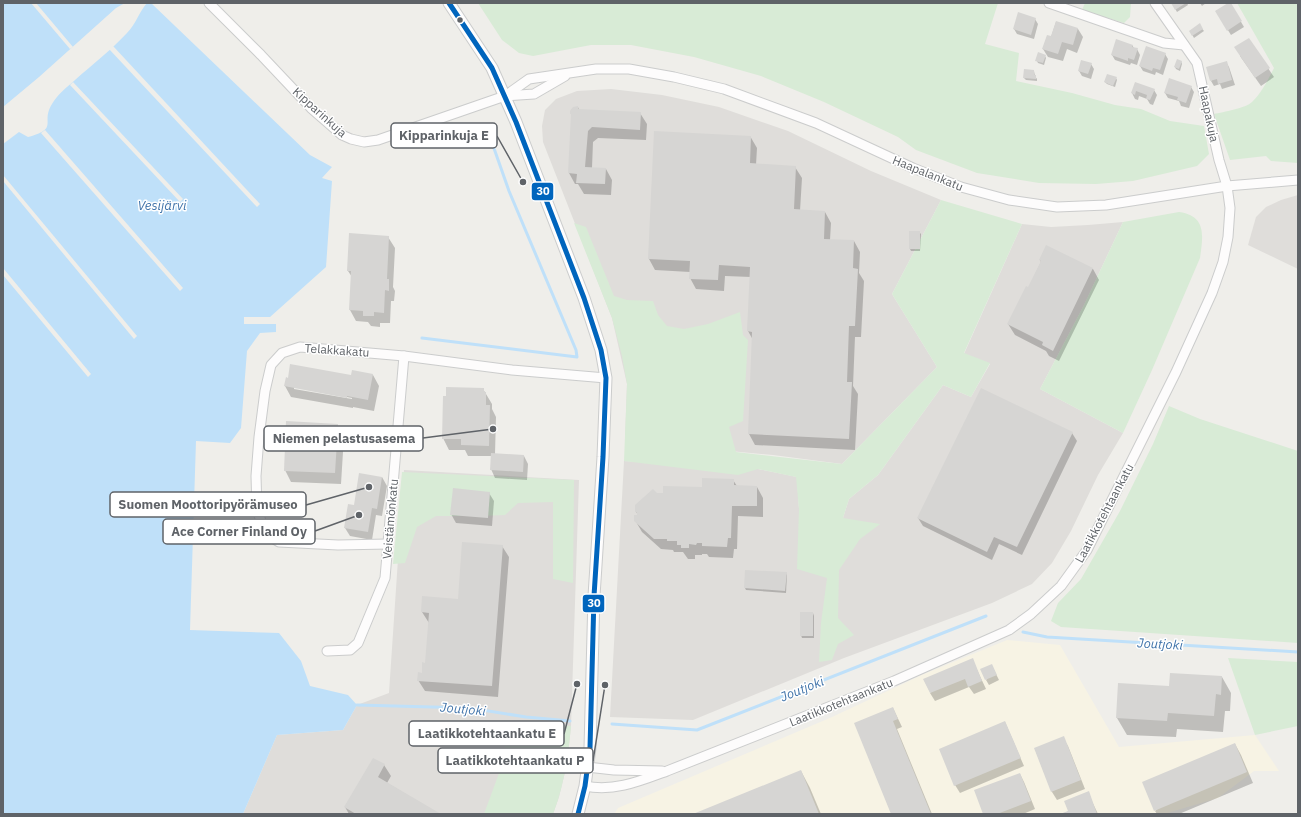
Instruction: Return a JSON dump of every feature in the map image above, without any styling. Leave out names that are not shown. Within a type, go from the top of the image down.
[{"type":"street","name":"Kipparinkuja","points":[[209,3],[311,108],[342,135],[350,139],[364,142],[378,140],[505,96]]},
{"type":"street","points":[[449,3],[492,68],[505,96],[584,298],[602,350],[606,378],[606,400],[594,596],[591,735],[585,786],[578,814]]},
{"type":"street","points":[[1049,3],[1060,5],[1164,43],[1184,45]]},
{"type":"street","name":"Haapakuja","points":[[1155,3],[1197,63],[1219,160],[1227,186]]},
{"type":"street","name":"Haapalankatu","points":[[505,96],[529,79],[596,69],[629,69],[674,77],[724,89],[816,123],[913,168],[961,187],[1009,200],[1057,207],[1106,205],[1227,186],[1298,180]]},
{"type":"street","name":"Haapalankatu","points":[[505,96],[534,94],[570,73]]},
{"type":"street","name":"Laatikkotehtaankatu","points":[[585,786],[596,789],[612,788],[633,783],[894,681],[1009,630],[1031,614],[1061,586],[1087,550],[1176,372],[1212,294],[1223,262],[1228,237],[1230,208],[1227,186]]},
{"type":"street","name":"Telakkakatu","points":[[388,544],[331,545],[279,542],[271,537],[264,529],[257,510],[256,476],[259,437],[265,391],[271,365],[282,353],[300,347],[404,356],[512,370],[606,378]]},
{"type":"street","name":"Veistämönkatu","points":[[326,651],[350,650],[358,643],[385,578],[404,356]]},
{"type":"street","name":"Laatikkotehtaankatu","points":[[587,767],[614,770],[667,771]]},
{"type":"shaded area","points":[[611,89],[662,95],[719,107],[788,131],[871,171],[941,200],[892,294],[937,367],[842,464],[773,455],[625,441],[627,384],[612,318],[543,142],[542,126],[545,110],[556,99],[577,91]]},
{"type":"shaded area","points":[[1298,195],[1298,269],[1248,245],[1256,217],[1266,207],[1281,200]]},
{"type":"shaded area","points":[[1123,222],[1084,305],[1040,389],[1123,433],[1098,475],[1071,531],[1052,563],[1032,584],[992,603],[844,658],[693,720],[610,717],[624,461],[758,469],[797,477],[799,509],[839,570],[843,518],[849,499],[878,475],[943,385],[971,397],[990,364],[964,354],[1022,224],[1051,227]]},
{"type":"shaded area","points":[[404,470],[579,480],[571,726],[567,764],[553,814],[243,814],[277,735],[343,730],[357,705],[389,693]]},
{"type":"shaded area","points":[[1007,640],[1060,645],[1119,747],[1255,735],[1279,771],[1254,771],[1218,798],[1164,814],[614,814],[618,808],[832,717],[924,674]]},
{"type":"green space","points":[[478,3],[998,3],[985,44],[1019,53],[1016,81],[1072,93],[1115,105],[1141,109],[1170,121],[1204,126],[1209,154],[1197,166],[1133,181],[1096,184],[1039,183],[977,173],[916,150],[898,137],[824,102],[761,76],[694,57],[631,45],[591,45],[533,56],[519,53],[502,40]]},
{"type":"green space","points":[[1085,3],[1131,3],[1130,17],[1124,23],[1082,10]]},
{"type":"green space","points":[[1237,3],[1298,3],[1298,163],[1271,161],[1266,156],[1230,160],[1214,114],[1240,108],[1252,102],[1262,90],[1274,68]]},
{"type":"green space","points":[[941,200],[1022,224],[964,353],[990,363],[971,397],[943,385],[878,475],[849,499],[843,518],[880,524],[860,539],[839,570],[838,618],[854,635],[838,644],[832,660],[819,662],[821,623],[827,578],[797,569],[799,509],[796,477],[758,469],[738,475],[624,461],[627,384],[622,356],[612,318],[574,223],[586,227],[614,296],[627,300],[653,301],[658,315],[667,326],[684,329],[708,324],[740,312],[743,335],[748,340],[743,421],[729,427],[736,452],[842,464],[937,367],[892,294]]},
{"type":"green space","points":[[1179,212],[1188,214],[1195,218],[1199,223],[1202,235],[1200,258],[1123,433],[1040,389],[1084,305],[1123,222]]},
{"type":"green space","points":[[1169,406],[1200,419],[1298,451],[1298,643],[1061,627],[1051,621],[1058,603],[1081,579],[1120,511],[1153,444]]},
{"type":"green space","points":[[402,472],[574,480],[573,583],[553,579],[553,502],[518,503],[505,515],[436,516],[417,527],[405,563],[393,564]]},
{"type":"green space","points":[[1228,658],[1298,662],[1298,726],[1255,735]]},
{"type":"green space","points":[[508,722],[571,726],[565,771],[553,814],[484,814],[502,765]]},
{"type":"water","points":[[3,3],[125,3],[116,8],[3,107]]},
{"type":"water","name":"Vesijärvi","points":[[147,3],[151,3],[310,155],[332,167],[322,178],[332,181],[326,267],[270,317],[244,317],[244,324],[276,324],[276,332],[260,333],[247,351],[241,428],[230,443],[196,441],[190,630],[279,633],[301,661],[310,686],[348,695],[357,705],[343,730],[277,735],[243,814],[3,814],[3,144],[19,132],[28,137],[44,131],[48,124],[49,111],[57,97],[127,33]]},
{"type":"pier","points":[[31,3],[36,3],[73,47],[70,49]]},
{"type":"pier","points":[[113,46],[260,204],[257,207],[109,49]]},
{"type":"pier","points":[[73,82],[183,199],[180,202],[70,85]]},
{"type":"pier","points":[[45,130],[183,288],[180,291],[41,133]]},
{"type":"pier","points":[[3,175],[137,336],[134,339],[3,181]]},
{"type":"pier","points":[[3,268],[91,374],[88,377],[3,275]]},
{"type":"building","points":[[1171,3],[1186,3],[1175,10]]},
{"type":"building","points":[[1228,3],[1231,3],[1242,21],[1227,31],[1215,11]]},
{"type":"building","points":[[1018,12],[1036,18],[1031,35],[1013,29]]},
{"type":"building","points":[[1056,21],[1078,28],[1073,45],[1062,42],[1058,54],[1042,49],[1047,35],[1051,36]]},
{"type":"building","points":[[1200,23],[1203,29],[1192,36],[1189,31]]},
{"type":"building","points":[[1249,38],[1270,68],[1255,78],[1234,47]]},
{"type":"building","points":[[1116,39],[1133,45],[1132,47],[1138,48],[1134,60],[1128,58],[1128,61],[1111,55]]},
{"type":"building","points":[[1146,46],[1166,53],[1160,70],[1153,68],[1152,71],[1139,66]]},
{"type":"building","points":[[1038,52],[1046,55],[1043,63],[1035,61]]},
{"type":"building","points":[[1177,59],[1182,61],[1179,69],[1174,67]]},
{"type":"building","points":[[1081,60],[1092,63],[1088,74],[1078,71]]},
{"type":"building","points":[[1227,61],[1232,80],[1218,84],[1217,79],[1210,81],[1206,67]]},
{"type":"building","points":[[1024,69],[1034,70],[1036,79],[1023,78]]},
{"type":"building","points":[[1107,74],[1117,77],[1113,86],[1104,82]]},
{"type":"building","points":[[1169,78],[1192,86],[1186,103],[1177,100],[1178,97],[1164,93]]},
{"type":"building","points":[[1135,82],[1155,89],[1150,100],[1146,99],[1147,95],[1136,91],[1135,95],[1131,93]]},
{"type":"building","points":[[578,106],[578,109],[641,112],[640,130],[592,127],[588,131],[585,167],[606,168],[605,184],[576,183],[577,174],[568,173],[570,111],[573,107]]},
{"type":"building","points":[[654,131],[751,136],[750,163],[796,166],[794,209],[825,211],[824,239],[854,240],[853,268],[858,269],[855,326],[849,326],[847,382],[852,382],[849,439],[748,434],[752,332],[747,331],[750,267],[719,265],[718,280],[689,279],[690,261],[648,259]]},
{"type":"building","points":[[909,231],[920,231],[920,249],[909,249]]},
{"type":"building","points":[[349,233],[389,236],[387,279],[389,279],[389,291],[385,290],[384,313],[374,312],[374,316],[363,316],[363,311],[349,310],[351,271],[347,271]]},
{"type":"building","points":[[1046,245],[1093,268],[1053,351],[1042,345],[1043,342],[1007,324],[1026,286],[1028,287],[1041,261],[1039,260]]},
{"type":"building","points":[[290,364],[351,375],[352,370],[373,374],[368,400],[347,396],[347,398],[284,386],[286,377],[288,378]]},
{"type":"building","points":[[446,387],[484,388],[484,392],[486,392],[486,405],[490,405],[489,446],[461,445],[461,439],[442,439],[443,396],[446,396]]},
{"type":"building","points":[[981,388],[1073,432],[1017,547],[994,537],[987,552],[917,518]]},
{"type":"building","points":[[286,421],[338,424],[335,473],[284,471]]},
{"type":"building","points":[[491,453],[524,455],[523,472],[490,470]]},
{"type":"building","points":[[359,473],[382,477],[377,509],[372,508],[368,532],[344,528],[348,504],[354,505]]},
{"type":"building","points":[[702,478],[734,479],[734,485],[757,486],[757,506],[732,506],[731,538],[728,538],[727,547],[702,546],[702,543],[697,543],[696,545],[689,544],[689,548],[681,548],[681,545],[677,545],[677,541],[654,539],[634,521],[634,515],[637,515],[637,512],[635,512],[635,505],[653,489],[657,493],[663,493],[663,486],[702,487]]},
{"type":"building","points":[[453,488],[490,492],[488,518],[450,515]]},
{"type":"building","points":[[462,542],[503,545],[492,686],[417,681],[418,672],[422,673],[422,662],[425,663],[429,613],[421,612],[422,596],[458,599]]},
{"type":"building","points":[[745,570],[787,572],[785,591],[744,588]]},
{"type":"building","points":[[800,612],[813,612],[813,636],[800,636]]},
{"type":"building","points":[[973,658],[982,681],[968,687],[965,679],[930,693],[923,679]]},
{"type":"building","points":[[992,664],[997,675],[985,680],[980,669]]},
{"type":"building","points":[[1170,673],[1222,676],[1221,695],[1216,694],[1214,716],[1168,713],[1167,721],[1116,718],[1118,683],[1169,686]]},
{"type":"building","points":[[893,707],[898,719],[893,721],[931,814],[891,814],[854,723]]},
{"type":"building","points":[[1005,721],[1021,758],[954,786],[939,749]]},
{"type":"building","points":[[1064,736],[1081,780],[1051,792],[1034,748]]},
{"type":"building","points":[[1235,743],[1247,772],[1154,811],[1142,782]]},
{"type":"building","points":[[373,758],[385,764],[378,777],[441,814],[356,814],[344,807]]},
{"type":"building","points":[[801,770],[819,814],[693,814]]},
{"type":"building","points":[[1020,773],[1031,801],[997,814],[983,814],[974,790]]},
{"type":"building","points":[[1089,791],[1097,814],[1060,814],[1068,811],[1064,801]]},
{"type":"waterway","points":[[422,338],[577,357],[576,350],[509,191],[490,137]]},
{"type":"waterway","name":"Joutjoki","points":[[612,724],[697,730],[986,616]]},
{"type":"waterway","name":"Joutjoki","points":[[1023,632],[1047,637],[1298,652]]},
{"type":"waterway","name":"Joutjoki","points":[[357,705],[470,708],[526,717],[570,721]]},
{"type":"transit line","name":"30","points":[[449,3],[492,68],[516,122],[584,298],[601,350],[606,378],[603,457],[594,596],[590,748],[585,786],[578,814]]},
{"type":"place","name":"Kipparinkuja E","points":[[523,182]]},
{"type":"place","name":"Niemen pelastusasema","points":[[493,429]]},
{"type":"place","name":"Suomen Moottoripyörämuseo","points":[[369,487]]},
{"type":"place","name":"Ace Corner Finland Oy","points":[[359,515]]},
{"type":"place","name":"Laatikkotehtaankatu E","points":[[577,684]]},
{"type":"place","name":"Laatikkotehtaankatu P","points":[[605,685]]}]
